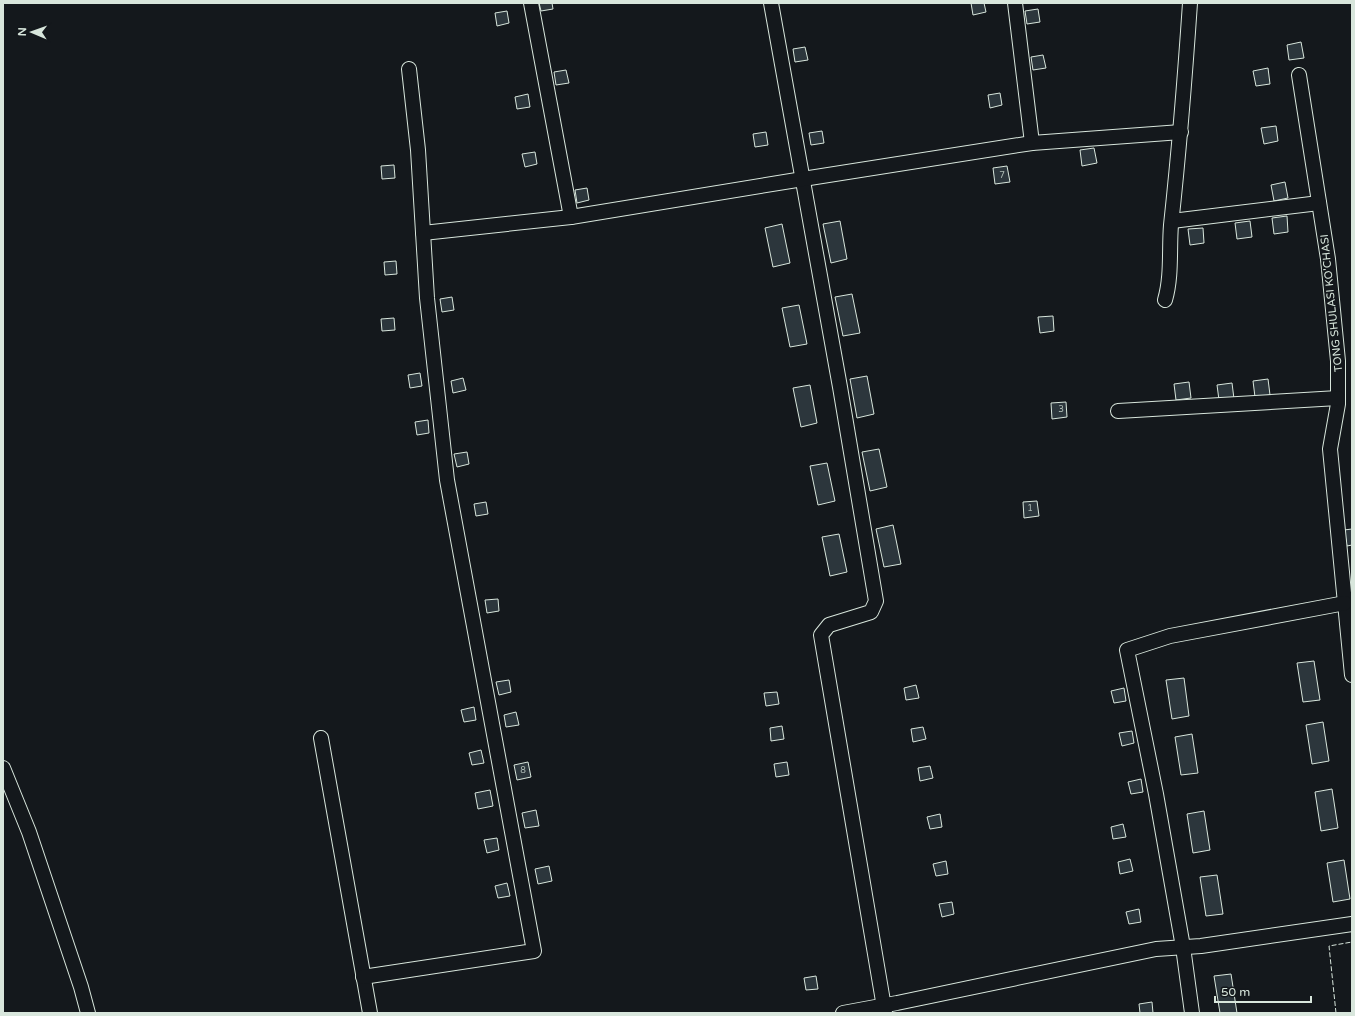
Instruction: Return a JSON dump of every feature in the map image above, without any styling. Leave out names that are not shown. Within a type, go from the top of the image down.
[{"type":"street","points":[[530,3],[571,217]]},
{"type":"street","points":[[771,3],[876,601],[871,612],[828,625],[821,635],[885,1009]]},
{"type":"street","points":[[1014,3],[1032,143]]},
{"type":"street","points":[[1165,300],[1168,289],[1172,220],[1181,132],[1190,3]]},
{"type":"street","points":[[363,977],[534,951],[447,480],[427,298],[418,150],[409,69]]},
{"type":"street","name":"TONG SHULASI KO'CHASI","points":[[1299,76],[1329,267],[1338,361],[1338,398],[1330,449],[1345,603],[1350,634],[1352,675]]},
{"type":"street","points":[[423,233],[571,217],[1032,143],[1181,132]]},
{"type":"street","points":[[1172,220],[1319,203]]},
{"type":"street","points":[[1118,412],[1338,398]]},
{"type":"street","points":[[1192,1013],[1183,947],[1156,794],[1127,650],[1170,636],[1345,603]]},
{"type":"street","points":[[321,738],[370,1013]]},
{"type":"street","points":[[3,768],[29,832],[81,987],[88,1013]]},
{"type":"street","points":[[843,1013],[885,1009],[1156,949],[1201,946],[1352,924]]},
{"type":"building","points":[[539,3],[552,3],[553,9],[541,11]]},
{"type":"building","points":[[971,3],[984,3],[986,12],[973,15]]},
{"type":"building","points":[[1038,9],[1040,22],[1027,24],[1025,11]]},
{"type":"building","points":[[507,11],[509,23],[497,26],[495,13]]},
{"type":"building","points":[[1301,42],[1304,58],[1289,60],[1287,45]]},
{"type":"building","points":[[805,47],[808,60],[795,62],[793,49]]},
{"type":"building","points":[[1043,55],[1046,68],[1033,70],[1031,57]]},
{"type":"building","points":[[1268,68],[1270,84],[1256,86],[1253,71]]},
{"type":"building","points":[[566,70],[569,83],[556,85],[554,72]]},
{"type":"building","points":[[1000,93],[1002,105],[990,108],[988,95]]},
{"type":"building","points":[[528,94],[530,107],[517,109],[515,97]]},
{"type":"building","points":[[1276,126],[1278,141],[1264,144],[1261,128]]},
{"type":"building","points":[[822,131],[824,143],[811,145],[809,133]]},
{"type":"building","points":[[766,132],[768,145],[755,147],[753,134]]},
{"type":"building","points":[[1094,148],[1097,163],[1082,166],[1080,150]]},
{"type":"building","points":[[535,152],[537,164],[525,167],[522,154]]},
{"type":"building","points":[[394,165],[395,178],[382,179],[381,166]]},
{"type":"building","points":[[1007,166],[1010,182],[995,184],[993,168]]},
{"type":"building","points":[[1285,182],[1288,198],[1274,201],[1271,185]]},
{"type":"building","points":[[587,188],[589,200],[577,203],[575,190]]},
{"type":"building","points":[[1287,216],[1288,232],[1274,234],[1272,218]]},
{"type":"building","points":[[840,221],[847,259],[831,263],[823,224]]},
{"type":"building","points":[[1250,221],[1252,237],[1237,239],[1235,223]]},
{"type":"building","points":[[782,224],[790,263],[773,267],[765,228]]},
{"type":"building","points":[[1203,228],[1204,243],[1190,245],[1188,229]]},
{"type":"building","points":[[396,261],[397,274],[385,275],[384,262]]},
{"type":"building","points":[[852,294],[860,333],[843,336],[835,297]]},
{"type":"building","points":[[452,297],[454,310],[442,312],[440,299]]},
{"type":"building","points":[[799,305],[807,344],[790,347],[782,308]]},
{"type":"building","points":[[1053,316],[1054,331],[1040,333],[1038,317]]},
{"type":"building","points":[[394,318],[395,330],[382,331],[381,319]]},
{"type":"building","points":[[420,373],[422,386],[410,388],[408,375]]},
{"type":"building","points":[[867,376],[874,414],[857,418],[850,379]]},
{"type":"building","points":[[463,378],[466,390],[453,393],[451,381]]},
{"type":"building","points":[[1268,379],[1270,395],[1255,397],[1253,381]]},
{"type":"building","points":[[1189,382],[1191,398],[1176,400],[1174,384]]},
{"type":"building","points":[[1232,383],[1234,399],[1219,400],[1217,385]]},
{"type":"building","points":[[810,385],[817,423],[801,427],[793,388]]},
{"type":"building","points":[[1066,402],[1067,417],[1052,419],[1051,403]]},
{"type":"building","points":[[428,420],[429,433],[417,435],[415,422]]},
{"type":"building","points":[[879,449],[887,487],[870,491],[862,452]]},
{"type":"building","points":[[467,452],[469,464],[457,467],[454,454]]},
{"type":"building","points":[[827,463],[835,501],[818,505],[810,466]]},
{"type":"building","points":[[1037,501],[1039,516],[1024,518],[1023,502]]},
{"type":"building","points":[[486,502],[488,514],[476,516],[474,504]]},
{"type":"building","points":[[893,525],[901,564],[884,567],[876,529]]},
{"type":"building","points":[[1352,529],[1352,545],[1347,546],[1344,530]]},
{"type":"building","points":[[839,534],[847,572],[830,576],[822,537]]},
{"type":"building","points":[[498,599],[499,611],[487,613],[485,600]]},
{"type":"building","points":[[1314,661],[1320,700],[1303,702],[1297,663]]},
{"type":"building","points":[[1184,678],[1189,716],[1172,719],[1166,680]]},
{"type":"building","points":[[509,680],[511,692],[499,695],[496,682]]},
{"type":"building","points":[[916,685],[919,698],[906,700],[904,688]]},
{"type":"building","points":[[1124,688],[1126,701],[1114,703],[1111,691]]},
{"type":"building","points":[[777,692],[779,704],[766,706],[764,693]]},
{"type":"building","points":[[474,707],[476,720],[464,722],[461,710]]},
{"type":"building","points":[[516,712],[519,725],[506,727],[504,715]]},
{"type":"building","points":[[1323,722],[1329,761],[1312,764],[1306,725]]},
{"type":"building","points":[[782,726],[784,739],[771,741],[770,728]]},
{"type":"building","points":[[923,727],[926,739],[913,742],[911,729]]},
{"type":"building","points":[[1132,731],[1134,743],[1122,746],[1119,733]]},
{"type":"building","points":[[1192,734],[1198,773],[1181,775],[1175,737]]},
{"type":"building","points":[[481,750],[484,763],[472,765],[469,753]]},
{"type":"building","points":[[528,762],[531,777],[517,780],[514,765]]},
{"type":"building","points":[[787,762],[789,775],[776,777],[774,764]]},
{"type":"building","points":[[930,766],[933,778],[920,781],[918,768]]},
{"type":"building","points":[[1141,779],[1143,792],[1131,794],[1128,782]]},
{"type":"building","points":[[1332,789],[1338,828],[1321,831],[1315,792]]},
{"type":"building","points":[[490,790],[493,806],[478,809],[475,793]]},
{"type":"building","points":[[536,810],[539,826],[525,828],[522,813]]},
{"type":"building","points":[[1204,811],[1210,850],[1193,853],[1187,814]]},
{"type":"building","points":[[940,814],[942,827],[930,829],[927,817]]},
{"type":"building","points":[[1123,824],[1126,837],[1113,839],[1111,827]]},
{"type":"building","points":[[497,838],[499,850],[487,853],[484,840]]},
{"type":"building","points":[[1130,859],[1133,871],[1120,874],[1118,862]]},
{"type":"building","points":[[1344,860],[1350,899],[1333,902],[1327,863]]},
{"type":"building","points":[[946,861],[948,874],[936,876],[933,864]]},
{"type":"building","points":[[549,866],[552,881],[538,884],[535,869]]},
{"type":"building","points":[[1217,875],[1223,914],[1206,916],[1200,877]]},
{"type":"building","points":[[507,883],[510,896],[498,898],[495,886]]},
{"type":"building","points":[[952,902],[954,914],[942,917],[939,904]]},
{"type":"building","points":[[1139,909],[1141,922],[1129,924],[1126,912]]},
{"type":"building","points":[[1231,974],[1237,1013],[1220,1013],[1214,976]]},
{"type":"building","points":[[816,976],[818,989],[806,990],[804,978]]},
{"type":"building","points":[[1152,1002],[1153,1013],[1140,1013],[1139,1004]]},
{"type":"fence","points":[[1336,1013],[1329,946],[1352,942]]}]
